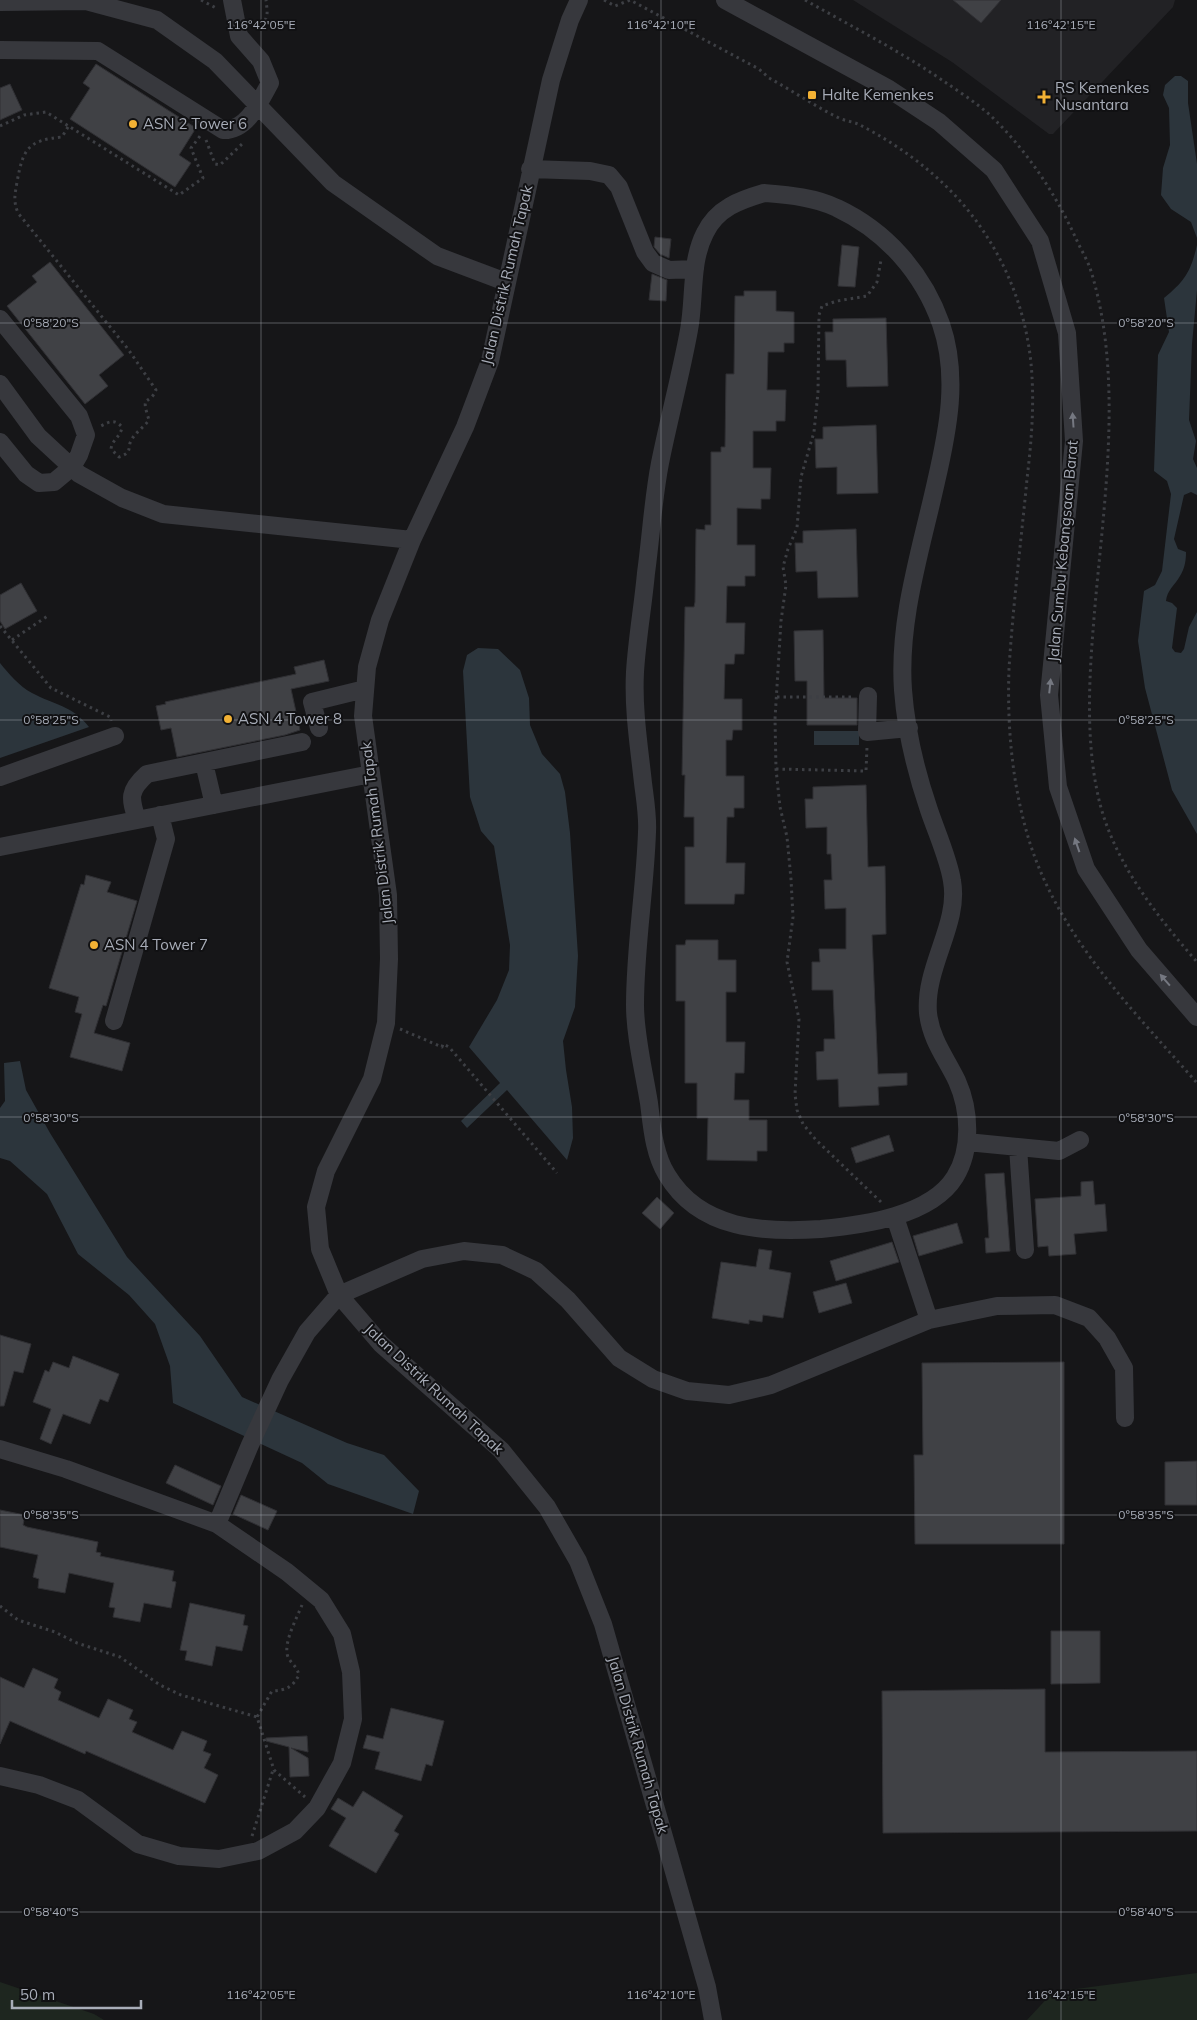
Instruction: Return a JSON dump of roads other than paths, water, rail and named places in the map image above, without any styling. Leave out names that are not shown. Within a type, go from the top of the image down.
[{"type":"street","name":"Jalan Distrik Rumah Tapak","points":[[579,0],[570,20],[551,80],[530,169],[490,361],[465,427],[412,540],[380,620],[368,668],[364,716],[388,895],[389,959],[386,1022],[372,1079],[326,1171],[316,1207],[320,1249],[339,1295],[381,1344],[501,1450],[547,1507],[578,1561],[603,1624],[707,1987],[713,2020]]},
{"type":"street","name":"Jalan Sumbu Kebangsaan Barat","points":[[724,0],[889,89],[939,122],[994,170],[1040,241],[1067,333],[1074,442],[1049,695],[1058,787],[1086,870],[1139,950],[1197,1017]]},
{"type":"street","points":[[0,2],[86,2],[157,20],[215,61],[334,183],[438,256],[506,282]]},
{"type":"street","points":[[0,50],[98,51],[223,130],[232,130],[243,123],[258,104],[270,83],[262,61],[239,36],[231,6]]},
{"type":"street","points":[[530,169],[590,171],[609,175],[619,187],[644,252],[654,263],[669,270],[695,269]]},
{"type":"street","points":[[764,193],[794,196],[833,205],[866,225],[898,250],[926,286],[943,327],[949,353],[951,396],[945,442],[910,595],[903,647],[903,690],[911,745],[925,798],[953,883],[952,914],[940,947],[929,988],[928,1015],[935,1043],[958,1083],[966,1110],[967,1142],[956,1175],[938,1195],[895,1217],[864,1224],[813,1229],[745,1228],[716,1219],[687,1198],[666,1174],[655,1142],[635,1010],[648,824],[635,708],[635,670],[659,471],[690,325],[695,269],[703,235],[717,215],[737,201],[764,193]]},
{"type":"street","points":[[0,319],[79,416],[86,435],[79,455],[72,467],[54,482],[39,483],[26,474],[0,442]]},
{"type":"street","points":[[0,384],[38,436],[79,474],[122,498],[163,514],[412,540]]},
{"type":"street","points":[[319,728],[312,702],[366,689]]},
{"type":"street","points":[[868,696],[867,732],[909,728]]},
{"type":"street","points":[[0,777],[116,736]]},
{"type":"street","points":[[137,820],[130,798],[136,783],[147,774],[302,742]]},
{"type":"street","points":[[204,763],[214,805]]},
{"type":"street","points":[[0,847],[371,774]]},
{"type":"street","points":[[114,1021],[166,839],[160,815]]},
{"type":"street","points":[[967,1142],[1059,1151],[1080,1140]]},
{"type":"street","points":[[1018,1147],[1025,1250]]},
{"type":"street","points":[[895,1217],[929,1320]]},
{"type":"street","points":[[217,1524],[280,1380],[307,1332],[339,1295],[422,1259],[464,1251],[502,1255],[536,1271],[568,1300],[619,1358],[653,1379],[687,1391],[729,1395],[771,1385],[929,1320],[997,1306],[1055,1305],[1089,1318],[1107,1338],[1124,1368],[1125,1418]]},
{"type":"street","points":[[0,1449],[66,1468],[217,1524],[287,1572],[321,1600],[342,1634],[351,1680],[353,1719],[342,1763],[317,1808],[295,1831],[258,1851],[219,1858],[178,1856],[138,1844],[78,1800],[39,1785],[0,1776]]},
{"type":"place","name":"Halte Kemenkes","points":[[812,95]]},
{"type":"place","name":"RS Kemenkes Nusantara","points":[[1044,97]]},
{"type":"place","name":"ASN 2 Tower 6","points":[[133,124]]},
{"type":"place","name":"ASN 4 Tower 8","points":[[228,719]]},
{"type":"place","name":"ASN 4 Tower 7","points":[[94,945]]}]
